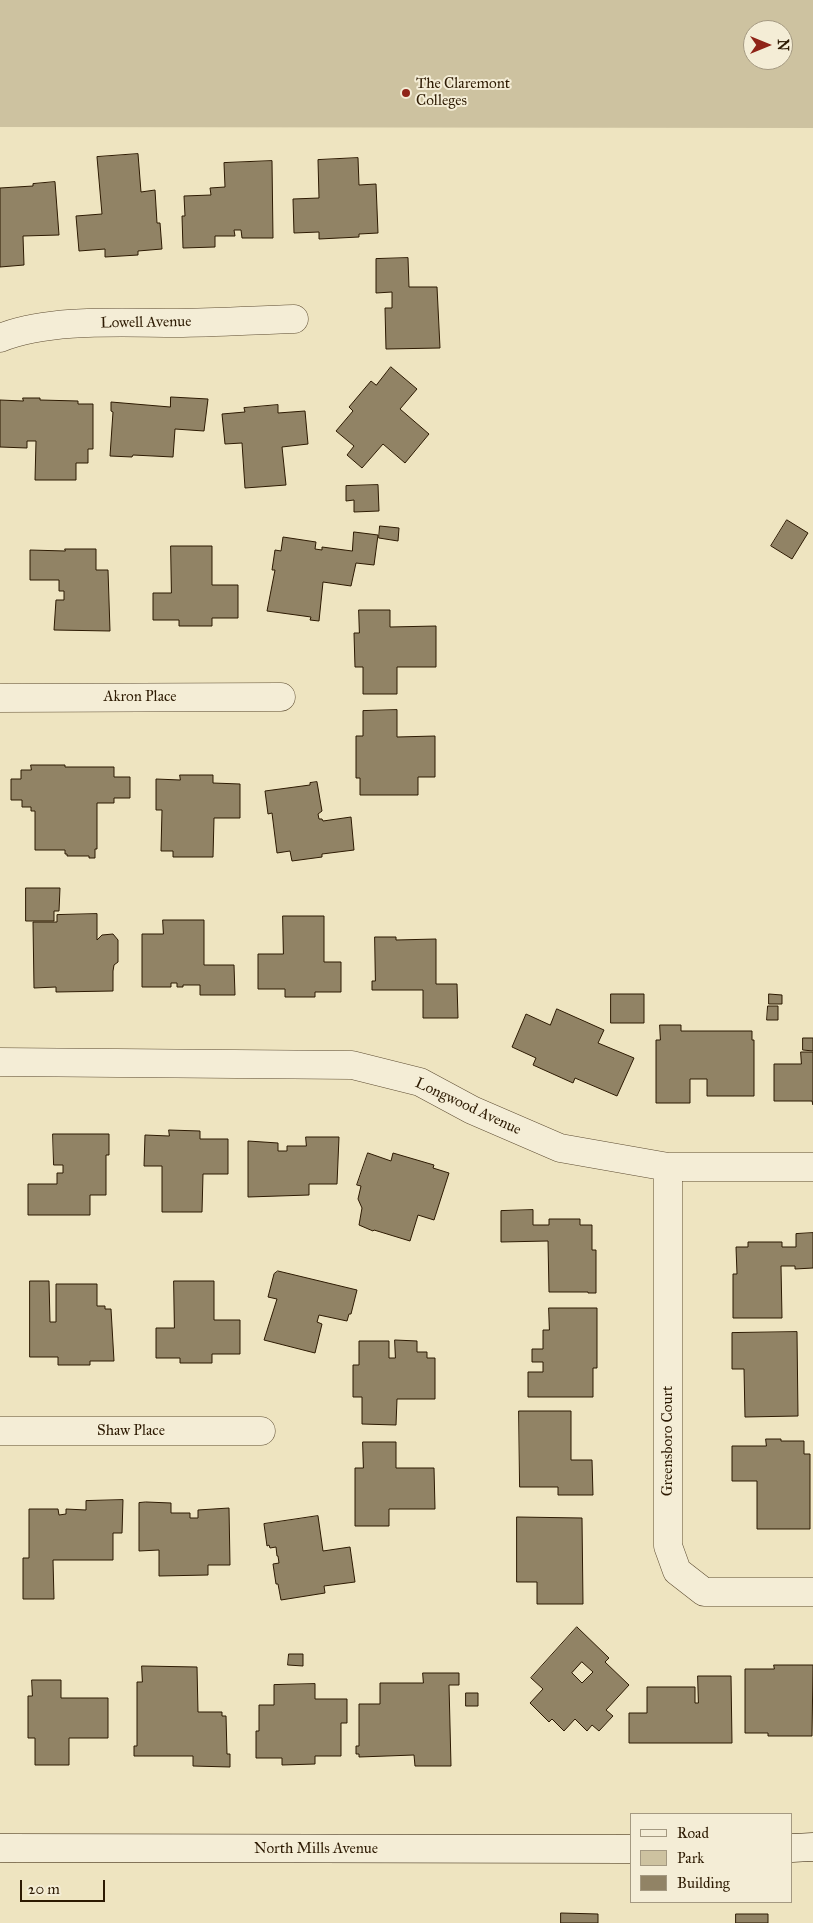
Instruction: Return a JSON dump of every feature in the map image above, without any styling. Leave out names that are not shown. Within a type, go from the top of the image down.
[{"type":"street","name":"Lowell Avenue","points":[[0,338],[14,332],[74,323],[180,323],[294,319]]},
{"type":"street","name":"Akron Place","points":[[0,698],[281,696]]},
{"type":"street","name":"Longwood Avenue","points":[[0,1062],[352,1065],[420,1082],[472,1110],[560,1148],[668,1167],[813,1168]]},
{"type":"street","name":"Greensboro Court","points":[[668,1167],[668,1546],[677,1571],[704,1592],[813,1592]]},
{"type":"street","name":"Shaw Place","points":[[0,1431],[262,1431]]},
{"type":"street","points":[[793,1848],[813,1847]]},
{"type":"street","name":"North Mills Avenue","points":[[0,1848],[630,1849]]},
{"type":"green space","name":"The Claremont Colleges","points":[[0,0],[813,0],[813,128],[0,127]]},
{"type":"building","points":[[138,154],[141,192],[155,190],[157,223],[160,223],[162,249],[138,251],[138,255],[105,257],[105,249],[79,251],[76,216],[102,214],[97,157]]},
{"type":"building","points":[[358,158],[359,185],[376,184],[378,233],[359,234],[359,237],[319,239],[319,232],[294,233],[293,199],[319,198],[318,160]]},
{"type":"building","points":[[272,161],[273,238],[242,238],[241,230],[234,230],[235,236],[215,236],[215,247],[183,248],[182,216],[185,216],[184,196],[211,195],[210,188],[225,187],[224,163]]},
{"type":"building","points":[[55,182],[59,235],[23,236],[24,265],[0,267],[0,188],[33,186],[33,184]]},
{"type":"building","points":[[408,258],[409,287],[437,287],[440,348],[386,349],[385,308],[392,308],[392,292],[376,293],[376,259]]},
{"type":"building","points":[[391,367],[417,389],[400,409],[429,434],[405,463],[383,444],[362,468],[347,455],[354,446],[336,431],[353,411],[349,407],[371,381],[376,385]]},
{"type":"building","points":[[171,397],[208,399],[204,431],[175,429],[173,457],[110,456],[113,412],[111,411],[111,402],[170,407]]},
{"type":"building","points":[[23,398],[78,401],[78,404],[93,404],[93,449],[88,449],[88,463],[76,463],[76,480],[35,480],[36,441],[27,441],[27,448],[0,447],[0,400],[23,401]]},
{"type":"building","points":[[278,405],[278,413],[305,411],[308,444],[282,447],[286,485],[245,488],[242,443],[225,444],[222,414],[245,412],[244,408]]},
{"type":"building","points":[[378,485],[379,511],[354,512],[354,500],[346,501],[346,486]]},
{"type":"building","points":[[787,520],[808,533],[792,559],[771,546]]},
{"type":"building","points":[[380,526],[399,528],[398,541],[379,538]]},
{"type":"building","points":[[354,532],[378,535],[374,565],[356,563],[351,586],[323,582],[319,621],[310,620],[311,617],[267,611],[275,570],[272,570],[275,550],[281,551],[283,537],[316,542],[315,549],[322,550],[322,547],[352,551]]},
{"type":"building","points":[[171,546],[212,546],[212,585],[238,585],[238,618],[212,618],[212,626],[179,626],[179,620],[153,620],[153,593],[171,593]]},
{"type":"building","points":[[65,549],[96,549],[96,570],[108,570],[110,631],[54,630],[56,600],[64,600],[64,591],[59,591],[59,580],[30,580],[30,550],[65,551]]},
{"type":"building","points":[[359,610],[390,610],[390,627],[436,626],[436,667],[397,667],[397,694],[363,694],[363,667],[355,667],[354,633],[359,633]]},
{"type":"building","points":[[397,710],[397,737],[435,736],[435,777],[418,777],[418,795],[360,795],[360,778],[356,778],[356,736],[363,736],[363,711]]},
{"type":"building","points":[[31,765],[114,767],[114,777],[130,777],[130,798],[114,798],[114,803],[97,803],[97,849],[95,849],[95,858],[89,858],[89,856],[67,856],[65,850],[35,850],[35,811],[31,811],[31,807],[22,807],[22,800],[11,800],[11,779],[21,779],[21,770],[31,770]]},
{"type":"building","points":[[180,775],[213,775],[213,783],[240,784],[240,818],[214,818],[213,857],[173,857],[173,851],[161,851],[162,810],[156,810],[156,779],[180,780]]},
{"type":"building","points":[[317,782],[322,811],[318,814],[319,819],[323,821],[351,817],[354,850],[322,854],[322,857],[292,861],[290,851],[277,853],[272,813],[268,814],[265,791],[310,785],[310,783]]},
{"type":"building","points":[[26,888],[60,888],[59,911],[54,911],[54,921],[26,921]]},
{"type":"building","points":[[97,914],[97,940],[102,935],[113,934],[118,940],[118,962],[114,965],[113,991],[56,992],[56,987],[34,988],[33,922],[57,922],[57,915]]},
{"type":"building","points":[[283,916],[324,916],[324,962],[341,962],[341,992],[315,992],[315,997],[285,997],[285,989],[258,989],[258,954],[283,954]]},
{"type":"building","points":[[163,920],[204,920],[204,965],[234,965],[235,995],[200,995],[200,985],[177,987],[177,983],[171,983],[171,987],[142,987],[142,934],[163,934]]},
{"type":"building","points":[[375,937],[396,937],[396,940],[436,939],[436,984],[457,984],[458,1018],[423,1018],[423,990],[372,990],[372,981],[375,981]]},
{"type":"building","points":[[611,994],[644,994],[644,1023],[611,1023]]},
{"type":"building","points":[[769,994],[782,995],[782,1004],[769,1004]]},
{"type":"building","points":[[768,1006],[778,1006],[778,1020],[767,1020]]},
{"type":"building","points":[[557,1009],[604,1030],[598,1043],[634,1058],[617,1096],[575,1078],[573,1083],[533,1065],[536,1058],[512,1047],[526,1014],[550,1025]]},
{"type":"building","points":[[660,1025],[681,1025],[681,1031],[752,1031],[752,1040],[754,1040],[754,1096],[707,1096],[707,1079],[690,1079],[690,1103],[656,1103],[656,1040],[660,1040]]},
{"type":"building","points":[[803,1038],[813,1038],[813,1051],[803,1050]]},
{"type":"building","points":[[801,1052],[813,1052],[813,1105],[812,1101],[774,1101],[774,1064],[801,1064]]},
{"type":"building","points":[[169,1130],[200,1131],[200,1139],[228,1139],[228,1174],[203,1174],[202,1212],[162,1212],[162,1166],[144,1166],[145,1135],[169,1136]]},
{"type":"building","points":[[53,1134],[109,1134],[109,1155],[106,1155],[106,1195],[90,1195],[90,1215],[28,1215],[28,1184],[57,1184],[57,1173],[63,1173],[63,1165],[54,1165]]},
{"type":"building","points":[[306,1137],[339,1137],[337,1184],[309,1184],[309,1195],[248,1197],[248,1141],[278,1143],[278,1151],[287,1151],[287,1146],[306,1146]]},
{"type":"building","points":[[368,1153],[391,1161],[393,1153],[434,1165],[433,1168],[449,1173],[434,1220],[418,1215],[410,1241],[373,1231],[359,1225],[362,1208],[358,1199],[361,1186],[357,1185]]},
{"type":"building","points":[[533,1210],[533,1225],[549,1225],[549,1219],[580,1219],[580,1225],[592,1225],[592,1250],[596,1250],[596,1293],[549,1292],[548,1241],[501,1242],[501,1211]]},
{"type":"building","points":[[813,1233],[813,1268],[795,1269],[795,1266],[781,1266],[782,1318],[733,1318],[733,1274],[737,1274],[736,1247],[748,1247],[748,1242],[782,1242],[782,1247],[796,1247],[796,1234]]},
{"type":"building","points":[[278,1271],[357,1290],[351,1314],[349,1314],[347,1321],[319,1315],[317,1322],[322,1324],[315,1353],[264,1340],[277,1299],[268,1297],[274,1274]]},
{"type":"building","points":[[30,1281],[49,1281],[50,1322],[56,1322],[56,1284],[97,1284],[97,1306],[105,1306],[105,1309],[111,1309],[114,1361],[90,1361],[90,1365],[58,1365],[58,1357],[30,1357]]},
{"type":"building","points":[[174,1281],[214,1281],[214,1320],[240,1320],[240,1354],[212,1354],[212,1363],[180,1363],[180,1358],[156,1358],[156,1328],[174,1328]]},
{"type":"building","points":[[549,1308],[597,1308],[597,1368],[593,1368],[593,1397],[528,1397],[528,1372],[543,1372],[543,1362],[532,1362],[532,1349],[543,1349],[543,1330],[549,1330]]},
{"type":"building","points":[[797,1332],[798,1416],[745,1417],[744,1369],[732,1369],[732,1333]]},
{"type":"building","points":[[395,1340],[417,1341],[417,1352],[427,1352],[427,1358],[435,1358],[435,1399],[397,1399],[396,1425],[362,1424],[362,1397],[353,1397],[353,1365],[359,1365],[359,1341],[389,1341],[389,1358],[395,1358]]},
{"type":"building","points":[[519,1411],[571,1411],[571,1460],[592,1460],[593,1495],[558,1495],[558,1487],[520,1487]]},
{"type":"building","points":[[766,1439],[804,1441],[804,1454],[810,1454],[810,1529],[757,1529],[757,1481],[732,1481],[732,1446],[766,1446]]},
{"type":"building","points":[[363,1442],[396,1442],[396,1468],[434,1468],[435,1509],[389,1509],[389,1526],[355,1526],[355,1468],[363,1468]]},
{"type":"building","points":[[123,1500],[122,1533],[113,1533],[113,1560],[53,1560],[54,1599],[23,1599],[23,1558],[29,1558],[29,1509],[58,1509],[59,1515],[66,1514],[66,1509],[86,1510],[86,1501]]},
{"type":"building","points":[[139,1503],[171,1503],[171,1513],[190,1513],[190,1518],[198,1518],[198,1510],[229,1508],[230,1565],[208,1565],[208,1575],[159,1576],[159,1550],[139,1551]]},
{"type":"building","points":[[318,1516],[323,1551],[350,1547],[355,1582],[324,1586],[325,1593],[281,1600],[273,1564],[279,1563],[276,1547],[270,1548],[269,1545],[267,1546],[264,1524]]},
{"type":"building","points":[[517,1517],[582,1518],[583,1604],[537,1604],[537,1582],[517,1582]]},
{"type":"building","points":[[577,1627],[609,1658],[605,1662],[629,1685],[606,1710],[613,1716],[599,1731],[592,1725],[587,1731],[575,1719],[564,1731],[552,1719],[549,1722],[530,1703],[543,1689],[531,1678]],"holes":[[[582,1662],[593,1672],[582,1683],[572,1673]]]},
{"type":"building","points":[[289,1654],[303,1654],[303,1666],[288,1665]]},
{"type":"building","points":[[774,1665],[813,1665],[812,1736],[768,1736],[768,1733],[745,1733],[745,1669],[774,1669]]},
{"type":"building","points":[[142,1666],[197,1667],[198,1712],[222,1712],[222,1716],[226,1716],[227,1754],[230,1754],[230,1767],[193,1766],[193,1756],[134,1756],[134,1746],[137,1746],[137,1682],[142,1682]]},
{"type":"building","points":[[423,1673],[459,1673],[459,1685],[449,1685],[451,1766],[415,1766],[414,1755],[359,1757],[359,1754],[356,1754],[356,1746],[359,1746],[359,1704],[380,1704],[380,1683],[423,1683]]},
{"type":"building","points":[[698,1676],[731,1676],[732,1743],[629,1743],[629,1713],[647,1713],[647,1687],[695,1687],[695,1703],[698,1703]]},
{"type":"building","points":[[32,1680],[61,1680],[61,1698],[108,1698],[108,1738],[69,1738],[69,1765],[35,1765],[35,1738],[28,1738],[28,1696],[32,1696]]},
{"type":"building","points":[[315,1684],[315,1699],[347,1699],[347,1723],[341,1723],[341,1756],[315,1756],[315,1764],[282,1765],[282,1758],[256,1758],[256,1731],[259,1731],[259,1705],[274,1705],[274,1685]]},
{"type":"building","points":[[466,1693],[478,1693],[478,1706],[466,1706]]},
{"type":"building","points":[[561,1913],[598,1914],[598,1923],[561,1923]]},
{"type":"building","points":[[736,1914],[768,1914],[768,1923],[736,1923]]},
{"type":"place","name":"The Claremont Colleges","points":[[406,93]]}]
